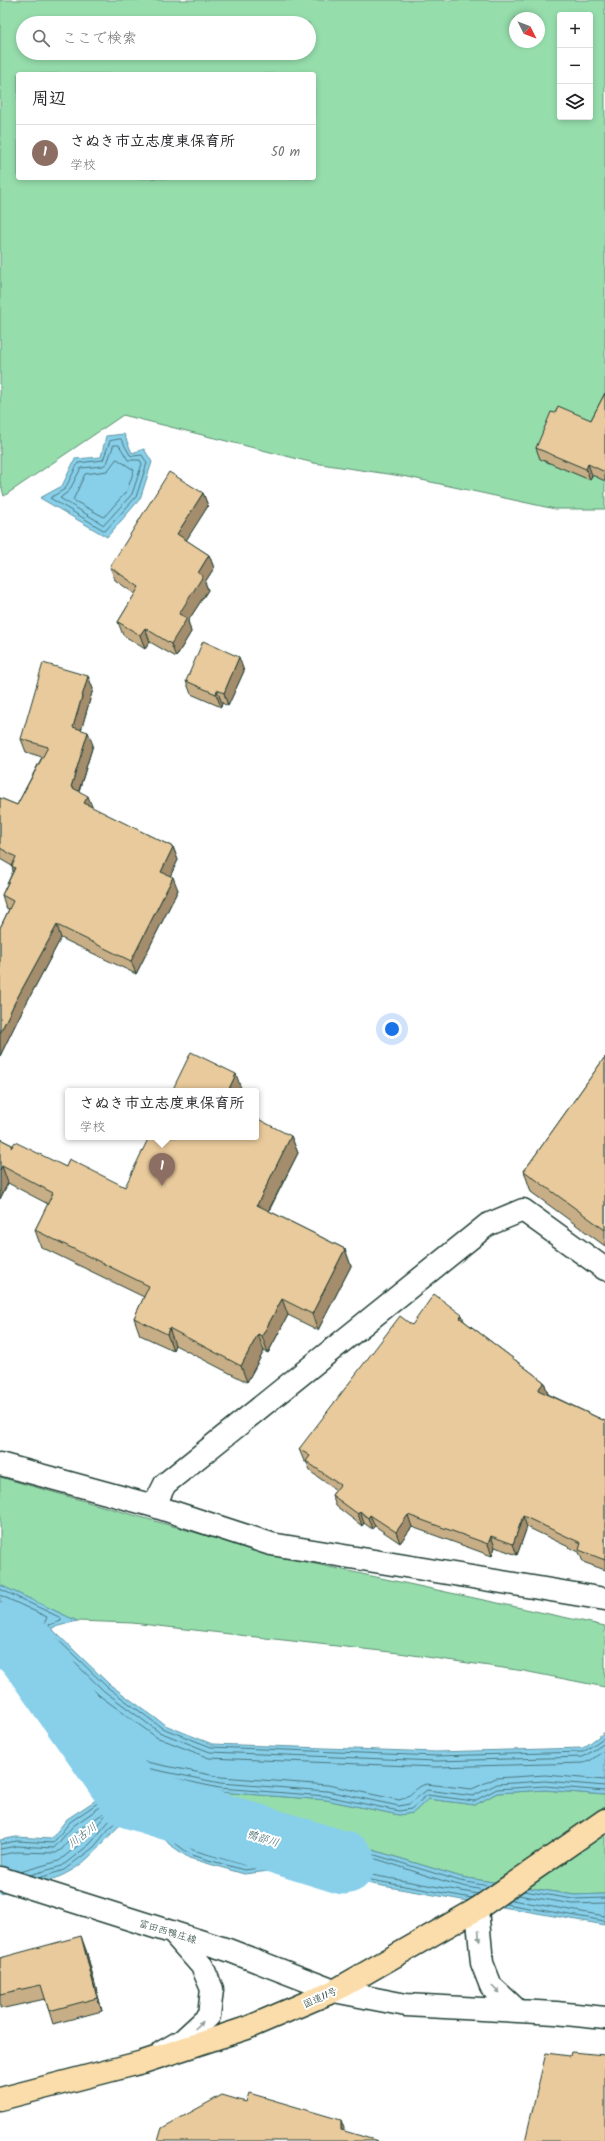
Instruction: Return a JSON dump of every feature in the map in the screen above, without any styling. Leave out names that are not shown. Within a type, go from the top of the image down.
[{"type":"highway","name":"国道11号","points":[[0,2098],[144,2062],[247,2028],[334,1991],[477,1908],[605,1820]]},
{"type":"street","points":[[154,1506],[165,1484],[487,1225],[523,1210],[605,1269]]},
{"type":"street","points":[[0,1464],[154,1506],[271,1544],[605,1600]]},
{"type":"street","name":"富田西鴨庄線","points":[[0,1878],[228,1950],[334,1991],[406,2005],[518,2011],[605,2018]]},
{"type":"street","points":[[477,1908],[482,1963],[491,1986],[518,2011]]},
{"type":"street","points":[[144,2062],[183,2040],[210,2016],[212,1989],[202,1966],[172,1932]]},
{"type":"green space","points":[[0,0],[605,0],[605,509],[555,509],[408,477],[314,463],[123,415],[4,496],[0,481]]},
{"type":"green space","points":[[0,1477],[278,1556],[605,1626],[605,1687],[524,1671],[399,1653],[132,1623],[77,1621],[0,1585]]},
{"type":"green space","points":[[144,1776],[219,1792],[326,1800],[399,1815],[413,1813],[428,1799],[475,1805],[497,1793],[545,1790],[605,1795],[605,1894],[574,1895],[461,1877],[350,1843],[255,1837],[216,1830],[180,1812],[141,1785]]},
{"type":"water","points":[[124,434],[132,453],[144,449],[152,462],[140,499],[107,537],[40,498],[62,486],[75,459],[101,457],[106,436]]},
{"type":"water","name":"川古川","points":[[0,1585],[77,1621],[51,1628],[109,1684],[165,1725],[212,1744],[436,1752],[583,1748],[605,1732],[605,1795],[545,1790],[497,1793],[475,1805],[428,1799],[413,1813],[399,1815],[326,1800],[219,1792],[144,1776],[141,1785],[175,1798],[181,1812],[216,1830],[255,1837],[350,1843],[461,1877],[574,1895],[605,1894],[605,1925],[286,1869],[244,1874],[189,1858],[169,1844],[150,1822],[127,1819],[91,1856],[74,1869],[51,1880],[0,1893],[0,1840],[16,1837],[51,1839],[67,1819],[99,1798],[101,1776],[67,1734],[38,1690],[0,1657]]},
{"type":"building","points":[[605,393],[605,472],[588,464],[586,469],[536,448],[551,412],[555,413],[558,406],[591,420]]},
{"type":"building","points":[[169,472],[203,493],[177,534],[209,555],[198,573],[203,576],[179,614],[187,618],[171,644],[145,628],[140,635],[118,622],[139,587],[110,567]]},
{"type":"building","points":[[203,641],[239,657],[224,693],[217,690],[216,694],[186,681]]},
{"type":"building","points":[[43,663],[88,676],[73,727],[88,732],[71,787],[88,796],[84,803],[173,847],[161,872],[173,877],[131,961],[57,925],[15,1002],[0,1033],[0,928],[13,901],[2,895],[15,868],[12,866],[16,857],[0,848],[0,798],[17,805],[48,747],[21,739]]},
{"type":"building","points":[[191,1052],[236,1074],[229,1088],[173,1088]]},
{"type":"building","points":[[605,1057],[605,1230],[524,1171]]},
{"type":"building","points":[[259,1120],[291,1136],[257,1205],[345,1249],[312,1314],[282,1299],[262,1336],[258,1334],[241,1366],[169,1328],[167,1334],[134,1318],[149,1286],[35,1230],[53,1193],[2,1166],[0,1170],[0,1139],[12,1145],[11,1148],[15,1142],[66,1167],[69,1159],[125,1187],[148,1140],[259,1140]]},
{"type":"building","points":[[434,1294],[462,1315],[460,1318],[544,1382],[538,1390],[605,1421],[605,1560],[579,1550],[581,1543],[523,1516],[513,1544],[491,1536],[488,1544],[408,1515],[396,1532],[370,1515],[368,1518],[360,1511],[358,1514],[332,1495],[340,1485],[306,1461],[310,1456],[299,1449],[400,1316],[412,1325]]},
{"type":"building","points":[[81,1936],[97,1998],[49,2011],[41,1985],[0,1994],[0,1958]]},
{"type":"building","points":[[571,2052],[605,2055],[605,2141],[525,2141],[546,2053],[570,2056]]},
{"type":"building","points":[[249,2093],[341,2120],[341,2130],[378,2141],[158,2141],[162,2128],[222,2095],[246,2102]]},
{"type":"waterway","name":"鴨部川","points":[[0,1634],[25,1647],[131,1797],[344,1863]]},
{"type":"place","name":"さぬき市立志度東保育所","points":[[162,1186]]}]
